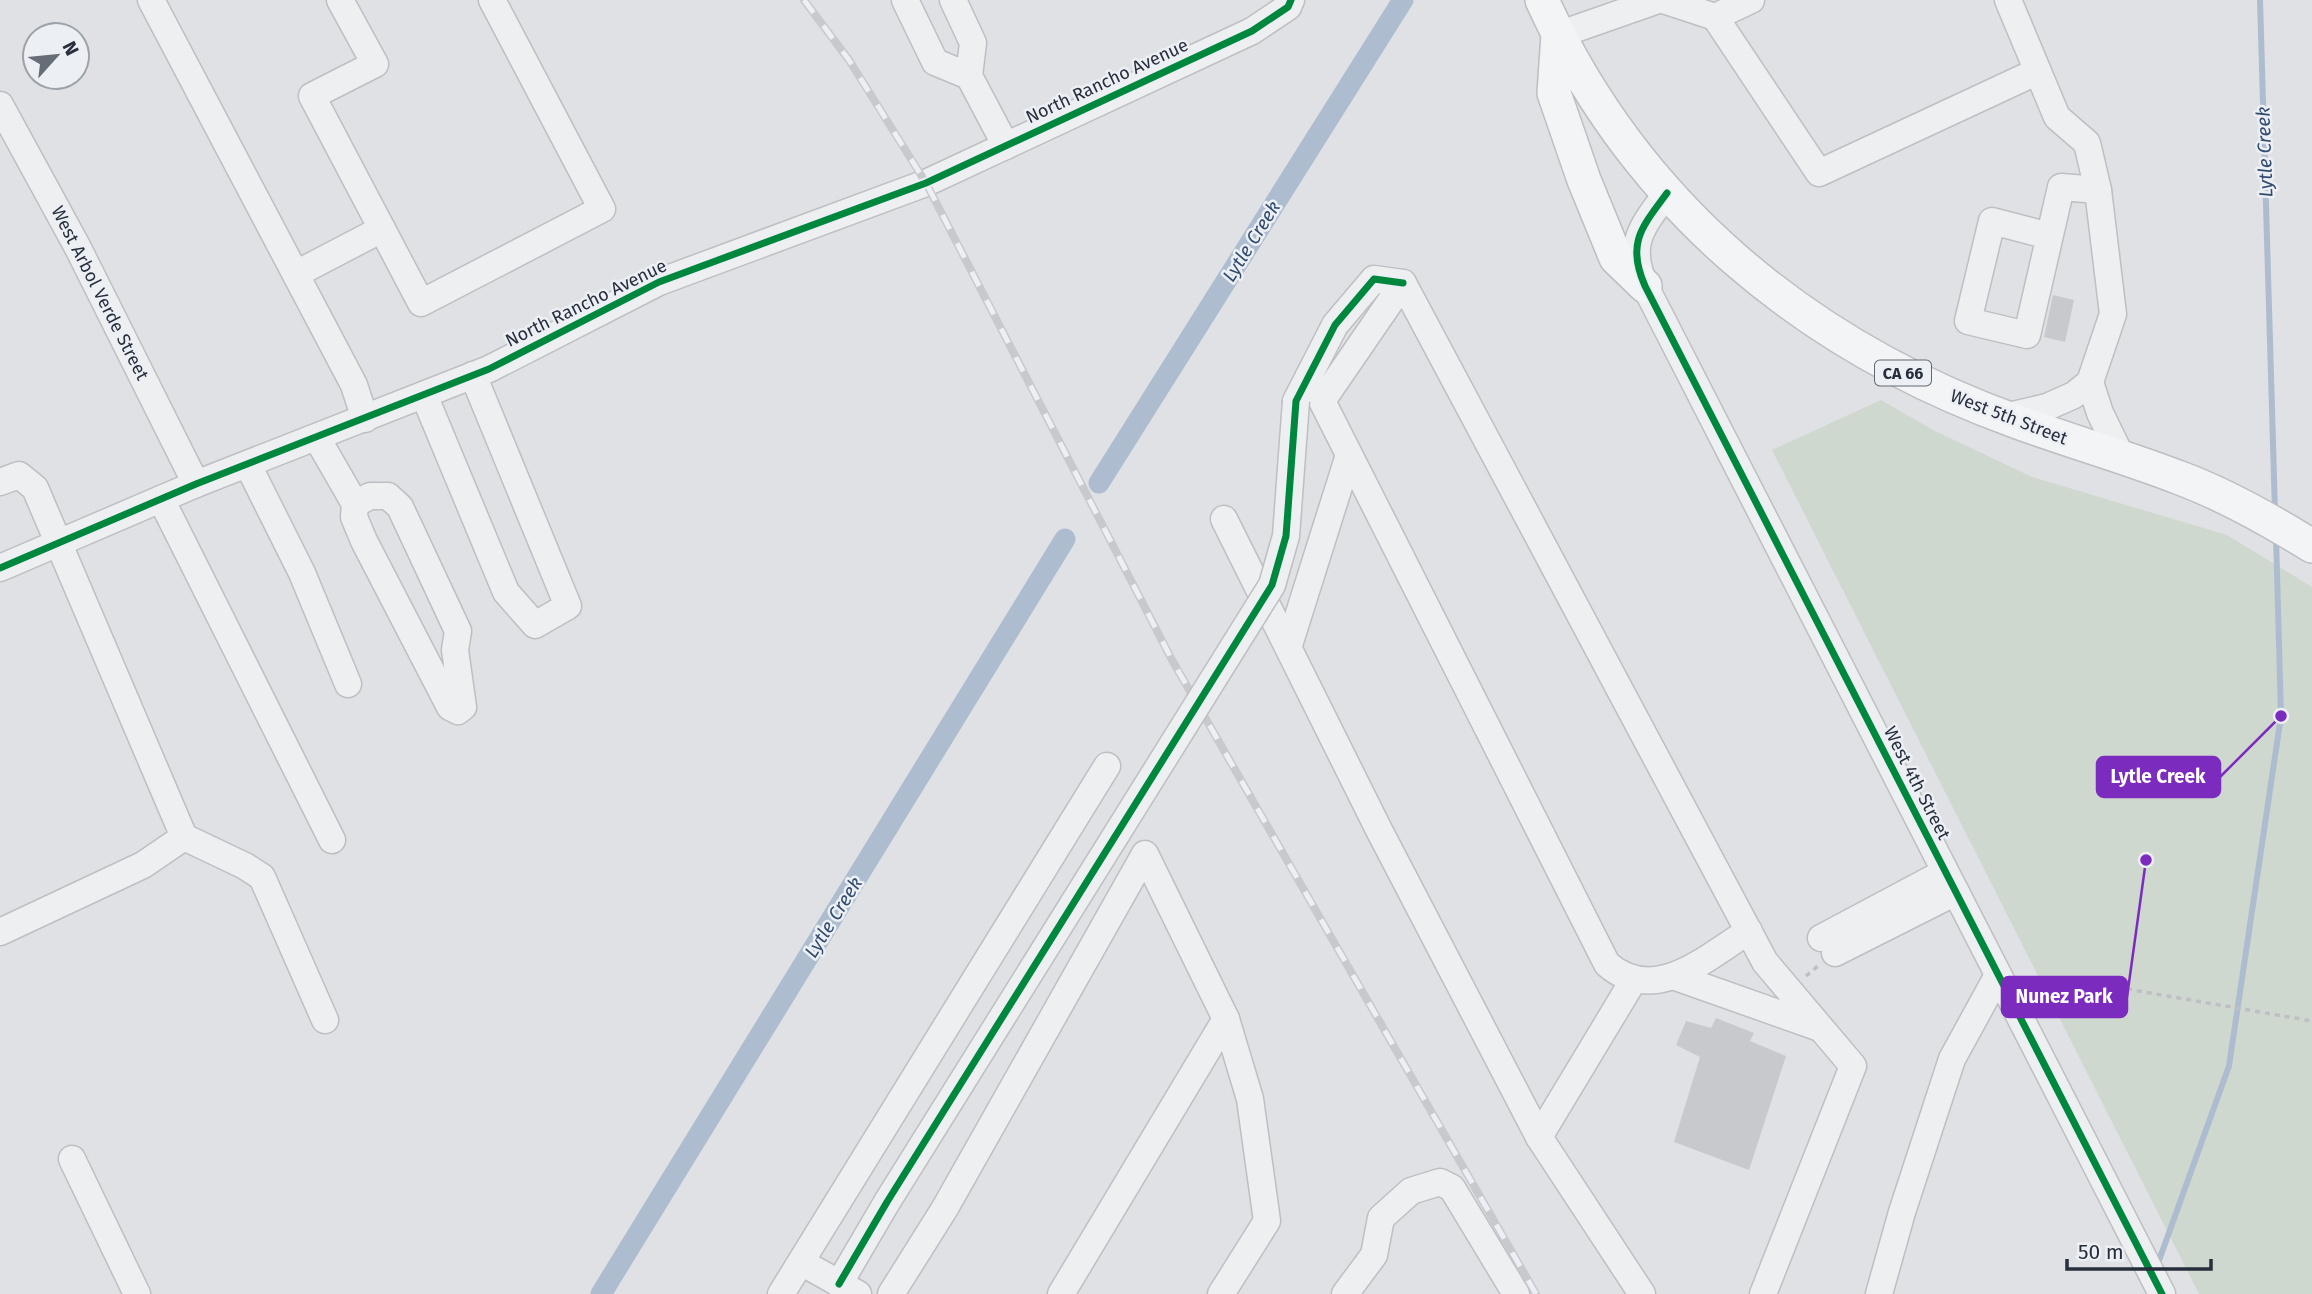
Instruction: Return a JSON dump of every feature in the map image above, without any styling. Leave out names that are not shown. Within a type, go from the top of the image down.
[{"type":"main road","name":"CA 66","points":[[1542,0],[1558,35],[1609,118],[1667,193]]},
{"type":"main road","points":[[1558,35],[1554,93],[1584,180],[1616,258],[1645,286]]},
{"type":"main road","name":"West 5th Street","points":[[1667,193],[1725,253],[1808,318],[1851,346],[1925,384],[2004,417],[2182,478],[2264,516],[2312,545]]},
{"type":"street","points":[[151,0],[354,385],[382,420]]},
{"type":"street","points":[[340,0],[374,64],[312,96],[421,303],[602,209],[492,0]]},
{"type":"street","points":[[905,0],[935,62],[970,76]]},
{"type":"street","points":[[953,0],[972,43],[970,76],[1006,146]]},
{"type":"street","name":"North Rancho Avenue","points":[[0,568],[196,484],[317,438],[382,420],[424,395],[473,375],[660,282],[926,183],[1262,26],[1288,7],[1292,0]]},
{"type":"street","points":[[1558,35],[1660,0],[1715,17],[1819,173],[2036,72]]},
{"type":"street","points":[[1715,17],[1751,0]]},
{"type":"street","points":[[2004,417],[2048,407],[2074,395],[2090,382],[2113,314],[2098,190],[2087,142],[2057,117],[2008,0]]},
{"type":"street","name":"West Arbol Verde Street","points":[[0,105],[78,248],[196,484]]},
{"type":"street","points":[[2049,236],[2061,187],[2098,190]]},
{"type":"street","name":"West 4th Street","points":[[1667,193],[1637,239],[1635,255],[1645,286],[2162,1294]]},
{"type":"street","points":[[296,274],[383,229]]},
{"type":"street","points":[[800,1262],[849,1289],[887,1202],[1272,585],[1286,537],[1296,401],[1335,326],[1374,279],[1404,283]]},
{"type":"street","points":[[1404,283],[1322,401],[1607,964],[1633,981],[1653,982],[1673,976],[1749,932]]},
{"type":"street","points":[[1404,283],[1765,962],[1853,1066],[1763,1294]]},
{"type":"street","points":[[424,395],[506,592],[535,625],[568,606],[473,375]]},
{"type":"street","points":[[2090,382],[2100,413],[2122,458]]},
{"type":"street","points":[[317,438],[355,504],[354,517],[364,541],[450,707],[458,711],[463,707],[455,650],[458,631],[400,508],[388,496],[370,496],[355,504]]},
{"type":"street","points":[[1289,645],[1349,455]]},
{"type":"street","points":[[248,465],[302,573],[348,684]]},
{"type":"street","points":[[0,482],[19,475],[29,480],[61,542],[82,601],[184,837],[245,866],[261,877],[325,1020]]},
{"type":"street","points":[[161,499],[332,840]]},
{"type":"street","points":[[1224,519],[1379,830],[1539,1137],[1642,1294]]},
{"type":"street","points":[[781,1294],[1107,766]]},
{"type":"street","points":[[0,932],[143,865],[184,837]]},
{"type":"street","points":[[891,1294],[945,1208],[1145,855],[1226,1019],[1250,1099],[1267,1221],[1221,1294]]},
{"type":"street","points":[[1828,946],[1950,882]]},
{"type":"street","points":[[1879,1294],[1902,1212],[1952,1059],[1998,975]]},
{"type":"street","points":[[1673,976],[1822,1029]]},
{"type":"street","points":[[1539,1137],[1633,981]]},
{"type":"street","points":[[1061,1294],[1226,1019]]},
{"type":"street","points":[[72,1159],[137,1294]]},
{"type":"street","points":[[1345,1294],[1374,1255],[1381,1218],[1411,1191],[1440,1182],[1452,1188],[1516,1294]]},
{"type":"path","points":[[2127,989],[2312,1021]]},
{"type":"shaded area","points":[[1881,400],[1935,431],[2032,477],[2227,535],[2312,587],[2312,1294],[2199,1294],[1772,450]]},
{"type":"building","points":[[2053,295],[2074,300],[2065,342],[2044,337]]},
{"type":"building","points":[[1716,1018],[1754,1033],[1750,1041],[1786,1056],[1749,1170],[1674,1142],[1700,1057],[1676,1045],[1686,1021],[1711,1028]]},
{"type":"waterway","name":"Lytle Creek","points":[[1099,483],[1403,0]]},
{"type":"waterway","name":"Lytle Creek","points":[[2260,0],[2275,512]]},
{"type":"waterway","name":"Lytle Creek","points":[[2157,1266],[2229,1066],[2281,716],[2276,537]]},
{"type":"waterway","name":"Lytle Creek","points":[[601,1294],[1065,539]]},
{"type":"railway","points":[[804,0],[849,60],[926,183],[1172,660],[1536,1294]]},
{"type":"cycle path","points":[[0,568],[196,484],[489,369],[659,282],[926,183],[1252,31],[1288,7],[1291,0]]},
{"type":"cycle path","points":[[1667,193],[1644,226],[1637,247],[1639,271],[1645,286],[2162,1294]]},
{"type":"cycle path","points":[[839,1284],[887,1202],[1272,585],[1286,536],[1296,401],[1335,325],[1374,279],[1403,283]]},
{"type":"place","name":"Lytle Creek","points":[[2281,716]]},
{"type":"place","name":"Nunez Park","points":[[2146,860]]}]
